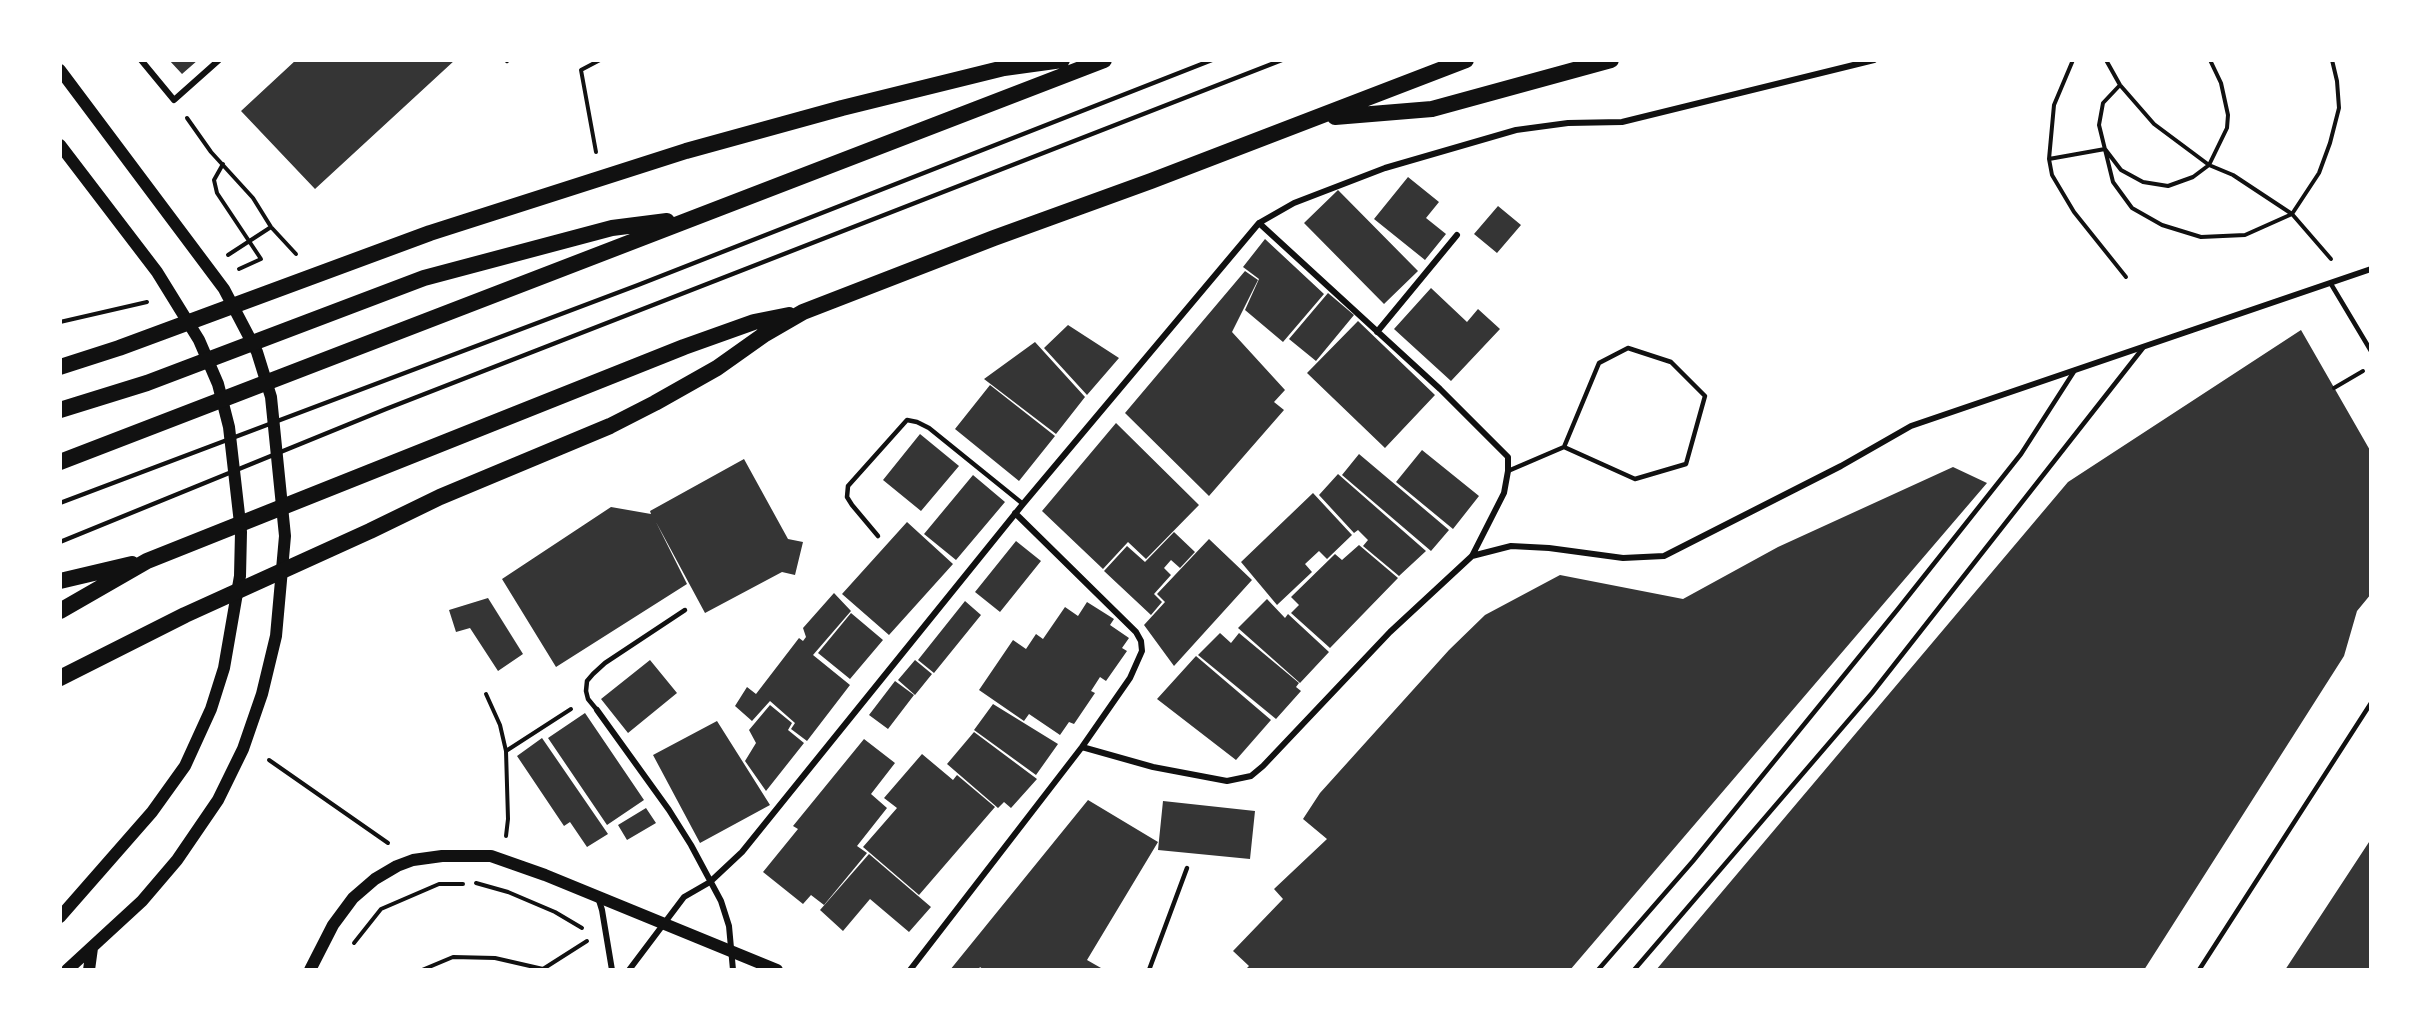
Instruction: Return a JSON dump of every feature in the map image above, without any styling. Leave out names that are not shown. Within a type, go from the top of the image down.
[{"type":"highway","points":[[60,367],[119,348],[430,233],[686,151],[842,108],[1004,68],[1062,60]]},
{"type":"highway","points":[[60,462],[1104,60]]},
{"type":"highway","points":[[60,678],[185,615],[440,497],[610,426],[717,368],[765,334],[803,312],[1466,60]]},
{"type":"highway","points":[[1316,118],[1432,109],[1611,60]]},
{"type":"highway","points":[[60,410],[147,382],[424,278],[602,231],[692,218]]},
{"type":"highway","points":[[60,611],[147,561],[684,347],[754,322],[803,312]]},
{"type":"highway","points":[[60,581],[147,561]]},
{"type":"main road","points":[[60,70],[224,289],[257,352],[271,397],[285,536],[276,636],[262,694],[243,749],[218,800],[177,860],[142,901],[67,970]]},
{"type":"main road","points":[[60,145],[157,272],[199,340],[218,384],[229,428],[241,532],[240,576],[224,668],[211,709],[185,766],[152,812],[60,917]]},
{"type":"main road","points":[[310,970],[333,925],[353,898],[375,879],[397,866],[413,860],[442,856],[491,856],[777,970]]},
{"type":"main road","points":[[89,970],[92,948]]},
{"type":"street","points":[[141,60],[174,100],[219,60]]},
{"type":"street","points":[[629,970],[684,897],[710,882],[742,852],[1015,513],[1259,223],[1294,203],[1384,168],[1516,130],[1568,123],[1622,122],[1874,60]]},
{"type":"street","points":[[1082,747],[1153,767],[1227,781],[1251,776],[1390,632],[1472,555],[1501,500],[1508,471],[1508,457],[1440,389],[1259,223]]},
{"type":"street","points":[[1377,332],[1457,235]]},
{"type":"street","points":[[1472,555],[1511,546],[1549,548],[1623,558],[1664,556],[1841,466],[1911,426],[2371,269]]},
{"type":"street","points":[[910,970],[1082,747],[1138,663],[1142,651],[1141,641],[1121,616],[1015,513]]},
{"type":"street","points":[[597,710],[669,810],[721,901],[729,926],[733,970]]},
{"type":"street","points":[[597,897],[608,938],[612,970]]},
{"type":"lane","points":[[60,503],[638,285],[1212,60]]},
{"type":"lane","points":[[60,542],[386,409],[1282,60]]},
{"type":"lane","points":[[2331,284],[2371,351]]},
{"type":"lane","points":[[1634,970],[1872,693],[2145,346]]},
{"type":"lane","points":[[1508,471],[1564,447],[1599,363],[1628,348],[1671,362],[1705,396],[1686,464],[1635,478],[1564,447]]},
{"type":"lane","points":[[1598,970],[1693,861],[1905,600],[2021,454],[2075,370]]},
{"type":"lane","points":[[878,536],[852,505],[847,496],[848,486],[907,420],[928,428],[1023,504]]},
{"type":"lane","points":[[597,710],[588,699],[587,681],[605,663],[686,610]]},
{"type":"lane","points":[[2199,970],[2371,703]]},
{"type":"lane","points":[[1149,970],[1187,868]]},
{"type":"path","points":[[2073,60],[2054,105],[2049,159],[2052,175],[2074,212],[2126,277]]},
{"type":"path","points":[[2106,60],[2120,85],[2154,124],[2209,165],[2233,175],[2292,214],[2348,278]]},
{"type":"path","points":[[2105,149],[2121,170],[2143,182],[2168,186],[2193,177],[2209,165],[2224,136],[2228,115],[2221,83],[2210,60]]},
{"type":"path","points":[[2120,85],[2103,103],[2099,124],[2113,182],[2132,208],[2162,225],[2201,237],[2245,235],[2292,214],[2319,173],[2339,108],[2337,81],[2331,60]]},
{"type":"path","points":[[174,100],[212,152],[253,198],[271,227]]},
{"type":"path","points":[[2049,159],[2105,149]]},
{"type":"path","points":[[223,164],[214,180],[217,193],[261,259],[235,270]]},
{"type":"path","points":[[60,322],[148,302]]},
{"type":"path","points":[[2334,388],[2371,366]]},
{"type":"path","points":[[486,694],[500,725],[506,751],[508,819],[504,861]]},
{"type":"path","points":[[506,751],[588,699]]},
{"type":"path","points":[[269,760],[413,860]]},
{"type":"path","points":[[352,947],[381,909],[439,884],[477,883],[508,892],[555,912],[582,927],[584,942]]},
{"type":"path","points":[[422,970],[453,957],[495,958],[543,970],[584,942],[608,938]]},
{"type":"building","points":[[169,60],[198,60],[182,74]]},
{"type":"building","points":[[296,60],[455,60],[315,189],[241,111]]},
{"type":"building","points":[[1408,177],[1439,202],[1426,218],[1446,234],[1425,260],[1374,219]]},
{"type":"building","points":[[1338,190],[1418,271],[1384,304],[1304,223]]},
{"type":"building","points":[[1498,206],[1521,225],[1497,253],[1474,234]]},
{"type":"building","points":[[1265,239],[1324,294],[1283,342],[1245,310],[1259,279],[1243,267]]},
{"type":"building","points":[[1245,271],[1258,280],[1232,332],[1285,390],[1274,402],[1284,410],[1209,496],[1125,413]]},
{"type":"building","points":[[1431,288],[1467,322],[1478,309],[1500,329],[1451,381],[1394,329]]},
{"type":"building","points":[[1328,293],[1354,315],[1316,361],[1289,339]]},
{"type":"building","points":[[1358,321],[1435,395],[1385,448],[1307,373]]},
{"type":"building","points":[[1068,325],[1119,358],[1087,395],[1044,348]]},
{"type":"building","points":[[2301,330],[2371,452],[2371,594],[2357,611],[2344,656],[2144,970],[1656,970],[2068,482]]},
{"type":"building","points":[[1035,342],[1085,397],[1056,434],[984,379]]},
{"type":"building","points":[[990,385],[1055,436],[1019,481],[955,429]]},
{"type":"building","points":[[1116,423],[1199,505],[1146,559],[1128,542],[1103,569],[1042,511]]},
{"type":"building","points":[[920,434],[959,466],[921,511],[883,480]]},
{"type":"building","points":[[1422,450],[1479,496],[1453,529],[1396,482]]},
{"type":"building","points":[[1359,454],[1449,530],[1431,551],[1342,475]]},
{"type":"building","points":[[744,459],[788,539],[803,542],[795,575],[782,572],[705,613],[656,522],[687,584],[556,667],[502,579],[611,507],[651,514],[650,511]]},
{"type":"building","points":[[1953,467],[1987,483],[1570,970],[1245,970],[1249,966],[1233,951],[1283,899],[1274,889],[1327,839],[1303,819],[1320,793],[1449,650],[1485,615],[1560,575],[1683,599],[1778,547]]},
{"type":"building","points":[[1338,474],[1426,551],[1399,576],[1363,546],[1368,540],[1358,530],[1354,533],[1319,495]]},
{"type":"building","points":[[973,475],[1005,502],[956,560],[924,534]]},
{"type":"building","points":[[1313,493],[1352,535],[1327,559],[1319,551],[1305,564],[1312,572],[1277,605],[1241,562]]},
{"type":"building","points":[[907,522],[953,564],[889,635],[842,594]]},
{"type":"building","points":[[1174,532],[1195,552],[1180,568],[1171,560],[1164,568],[1171,575],[1154,594],[1162,602],[1151,615],[1104,571],[1127,546],[1145,562]]},
{"type":"building","points":[[1209,539],[1252,580],[1174,666],[1144,625],[1165,602],[1157,594]]},
{"type":"building","points":[[1016,541],[1041,561],[1000,612],[975,592]]},
{"type":"building","points":[[1359,545],[1398,578],[1330,648],[1291,613],[1299,605],[1291,597],[1335,554],[1342,560]]},
{"type":"building","points":[[834,593],[851,611],[813,655],[850,685],[807,741],[791,729],[795,723],[770,701],[752,721],[735,706],[747,687],[756,694],[799,638],[803,641],[806,637],[803,628]]},
{"type":"building","points":[[488,598],[523,654],[498,671],[470,628],[456,632],[449,610]]},
{"type":"building","points":[[1267,599],[1285,618],[1288,614],[1329,652],[1300,683],[1238,628]]},
{"type":"building","points":[[965,601],[981,615],[934,673],[918,660]]},
{"type":"building","points":[[1087,602],[1114,619],[1110,625],[1129,638],[1122,648],[1127,651],[1106,681],[1100,677],[1091,691],[1095,693],[1074,724],[1069,722],[1060,735],[1029,714],[1024,721],[979,690],[1013,640],[1026,649],[1036,634],[1043,639],[1065,607],[1078,616]]},
{"type":"building","points":[[851,613],[883,640],[850,679],[818,653]]},
{"type":"building","points":[[1220,633],[1231,643],[1239,633],[1299,683],[1296,687],[1301,691],[1276,719],[1198,655]]},
{"type":"building","points":[[1196,656],[1271,720],[1236,760],[1157,699]]},
{"type":"building","points":[[650,660],[677,693],[628,733],[601,699]]},
{"type":"building","points":[[915,660],[932,674],[915,695],[898,680]]},
{"type":"building","points":[[895,681],[914,695],[888,729],[869,715]]},
{"type":"building","points":[[993,704],[1058,744],[1036,775],[974,730]]},
{"type":"building","points":[[770,705],[792,723],[788,730],[804,743],[766,791],[745,761],[756,743],[749,730]]},
{"type":"building","points":[[585,713],[644,800],[607,825],[548,738]]},
{"type":"building","points":[[717,721],[770,805],[700,843],[653,755]]},
{"type":"building","points":[[974,732],[1037,779],[1011,808],[1004,802],[998,808],[947,764]]},
{"type":"building","points":[[542,738],[608,834],[587,847],[570,822],[564,826],[517,756]]},
{"type":"building","points":[[864,739],[895,763],[871,794],[887,808],[857,846],[867,853],[824,905],[811,895],[803,904],[763,872],[798,829],[793,826]]},
{"type":"building","points":[[922,754],[953,780],[957,775],[995,807],[919,895],[863,847],[897,808],[884,798]]},
{"type":"building","points":[[1088,800],[1158,842],[1087,960],[1101,968],[1099,970],[984,970],[980,967],[978,970],[950,970]]},
{"type":"building","points":[[1163,801],[1255,811],[1250,859],[1158,850]]},
{"type":"building","points":[[646,808],[656,823],[627,840],[618,825]]},
{"type":"building","points":[[2371,839],[2371,970],[2285,970]]},
{"type":"building","points":[[869,854],[931,907],[909,932],[870,899],[843,931],[820,910]]}]
